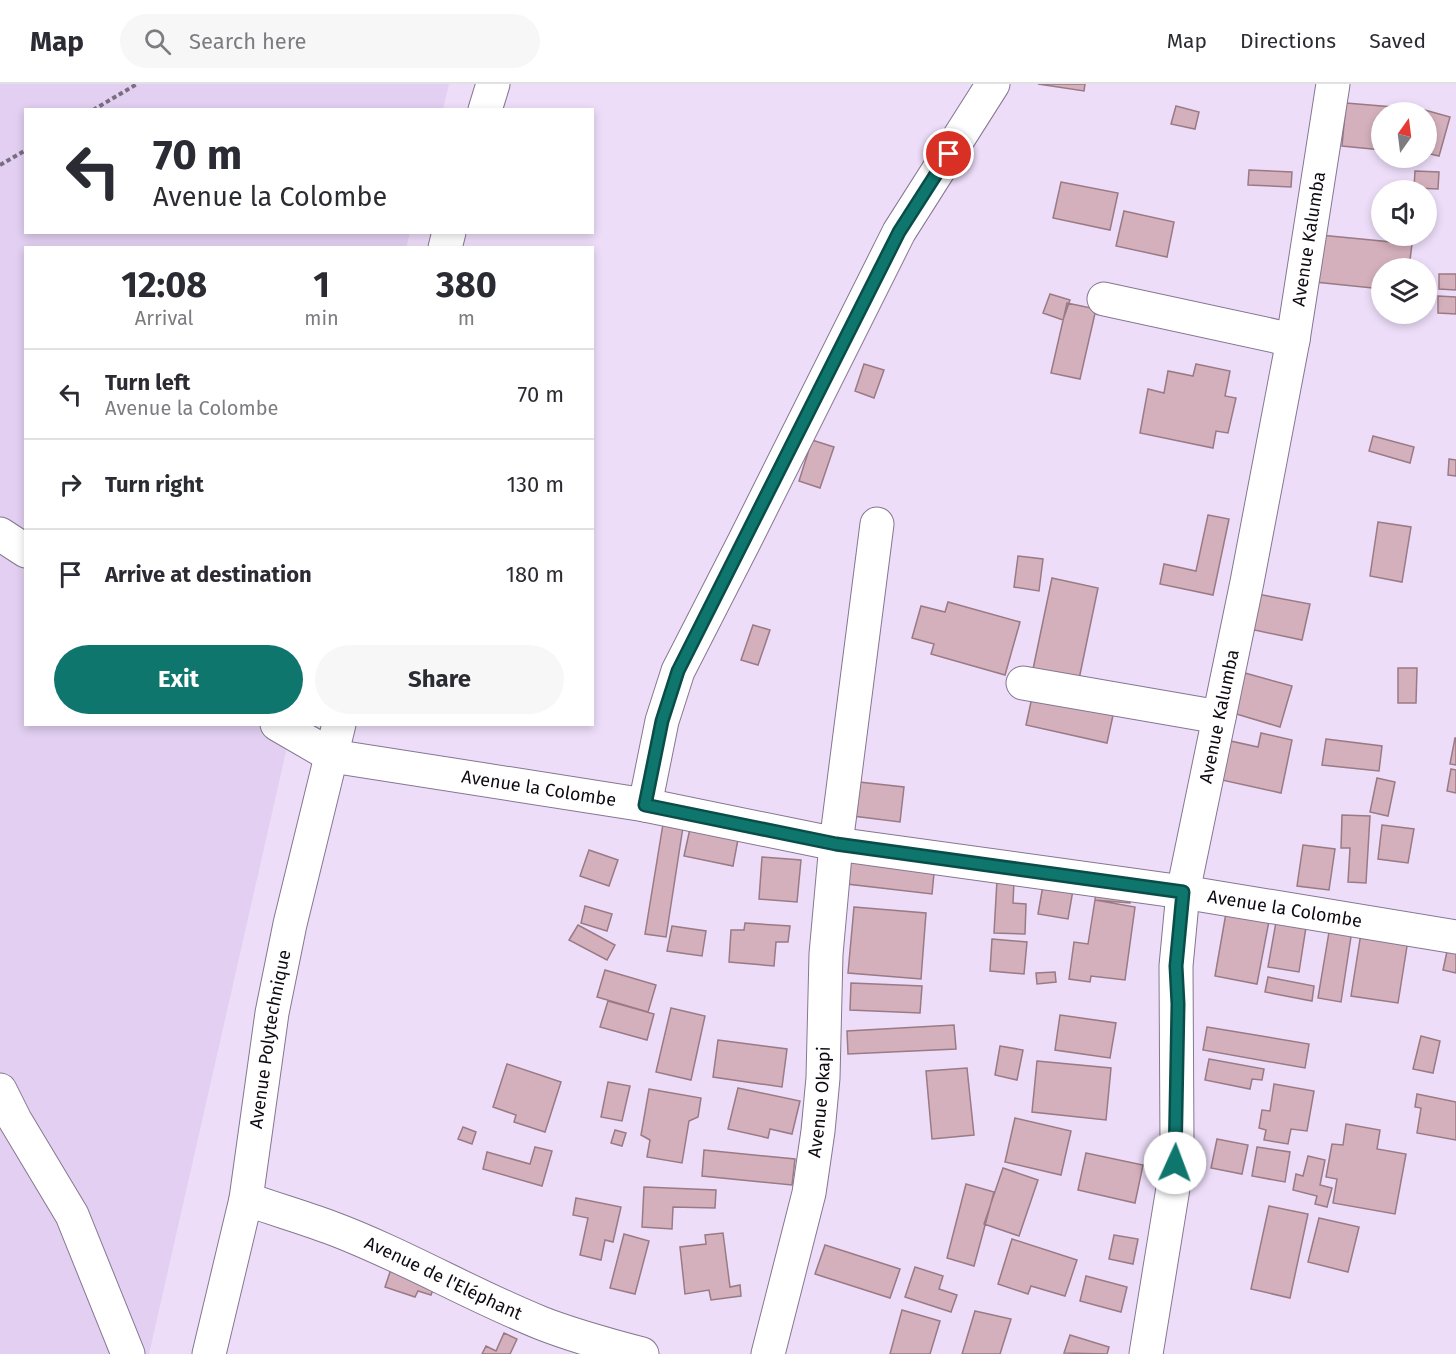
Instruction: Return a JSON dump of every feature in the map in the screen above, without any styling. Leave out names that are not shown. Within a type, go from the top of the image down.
[{"type":"street","points":[[486,108],[493,84]]},
{"type":"street","points":[[645,805],[662,721],[678,671],[899,232],[993,84]]},
{"type":"street","name":"Avenue Kalumba","points":[[1146,1354],[1174,1182],[1177,1110],[1176,966],[1183,892],[1247,582],[1293,340],[1333,84]]},
{"type":"street","points":[[1104,299],[1293,340]]},
{"type":"street","name":"Avenue Okapi","points":[[768,1354],[809,1193],[818,1131],[823,1078],[826,954],[836,844],[877,524]]},
{"type":"street","points":[[0,534],[24,550]]},
{"type":"street","points":[[1023,683],[1219,717]]},
{"type":"street","points":[[280,726],[332,756]]},
{"type":"street","name":"Avenue Polytechnique","points":[[209,1354],[246,1199],[272,1013],[290,924],[339,726]]},
{"type":"street","name":"Avenue la Colombe","points":[[332,756],[645,805],[836,844],[1183,892],[1456,937]]},
{"type":"street","points":[[0,1090],[15,1120],[72,1215],[128,1354]]},
{"type":"street","name":"Avenue de l'Eléphant","points":[[246,1199],[329,1227],[420,1266],[474,1294],[543,1324],[602,1344],[642,1354]]},
{"type":"path","points":[[96,108],[137,84]]},
{"type":"path","points":[[0,165],[24,151]]},
{"type":"shaded area","points":[[0,84],[449,84],[443,108],[24,108],[24,234],[410,234],[407,246],[24,246],[24,726],[292,726],[149,1354],[0,1354]]},
{"type":"building","points":[[1038,84],[1085,84],[1084,91]]},
{"type":"building","points":[[1346,103],[1371,105],[1371,149],[1342,146]]},
{"type":"building","points":[[1176,106],[1199,112],[1195,129],[1171,124]]},
{"type":"building","points":[[1437,113],[1450,117],[1439,156],[1437,156]]},
{"type":"building","points":[[1249,170],[1292,172],[1291,187],[1248,185]]},
{"type":"building","points":[[1415,171],[1439,172],[1438,189],[1437,180],[1414,180]]},
{"type":"building","points":[[1061,182],[1118,193],[1110,230],[1053,218]]},
{"type":"building","points":[[1124,211],[1174,222],[1167,257],[1116,246]]},
{"type":"building","points":[[1320,235],[1371,240],[1371,246],[1412,246],[1410,258],[1371,258],[1371,288],[1315,282]]},
{"type":"building","points":[[1439,274],[1456,274],[1456,290],[1439,289]]},
{"type":"building","points":[[1050,294],[1070,300],[1063,320],[1043,313]]},
{"type":"building","points":[[1438,296],[1456,297],[1456,314],[1438,313]]},
{"type":"building","points":[[1067,303],[1096,309],[1080,379],[1051,373]]},
{"type":"building","points":[[864,364],[884,370],[874,398],[855,391]]},
{"type":"building","points":[[1196,364],[1230,371],[1225,396],[1236,398],[1228,433],[1216,431],[1213,448],[1140,433],[1148,389],[1164,393],[1168,371],[1193,376]]},
{"type":"building","points":[[1373,436],[1414,447],[1410,463],[1369,451]]},
{"type":"building","points":[[812,440],[834,447],[820,488],[799,481]]},
{"type":"building","points":[[1449,459],[1456,460],[1456,476],[1448,475]]},
{"type":"building","points":[[1208,515],[1229,519],[1213,595],[1160,584],[1164,564],[1196,571]]},
{"type":"building","points":[[1378,522],[1411,527],[1402,582],[1370,576]]},
{"type":"building","points":[[1018,556],[1043,559],[1039,591],[1014,587]]},
{"type":"building","points":[[1052,578],[1098,588],[1078,684],[1032,674]]},
{"type":"building","points":[[1252,593],[1310,604],[1302,640],[1245,628]]},
{"type":"building","points":[[948,602],[1020,622],[1005,675],[931,654],[934,644],[912,638],[921,606],[945,612]]},
{"type":"building","points":[[753,625],[770,630],[758,665],[741,660]]},
{"type":"building","points":[[1398,668],[1417,668],[1416,703],[1398,703]]},
{"type":"building","points":[[1245,673],[1292,686],[1280,727],[1233,713]]},
{"type":"building","points":[[1034,688],[1115,706],[1107,743],[1026,725]]},
{"type":"building","points":[[1261,733],[1292,740],[1281,793],[1199,775],[1208,736],[1258,747]]},
{"type":"building","points":[[1456,738],[1456,765],[1450,764]]},
{"type":"building","points":[[1326,739],[1382,746],[1379,771],[1322,765]]},
{"type":"building","points":[[1451,769],[1456,770],[1456,793],[1447,791]]},
{"type":"building","points":[[1377,778],[1395,782],[1388,816],[1370,812]]},
{"type":"building","points":[[850,781],[904,787],[900,822],[845,815]]},
{"type":"building","points":[[1342,815],[1370,816],[1366,883],[1348,882],[1350,848],[1341,848]]},
{"type":"building","points":[[663,824],[683,827],[666,937],[645,934]]},
{"type":"building","points":[[691,824],[739,834],[733,866],[684,856]]},
{"type":"building","points":[[1382,825],[1414,829],[1408,863],[1378,859]]},
{"type":"building","points":[[1303,845],[1335,849],[1329,890],[1297,886]]},
{"type":"building","points":[[589,850],[618,860],[609,886],[580,876]]},
{"type":"building","points":[[851,853],[935,863],[932,894],[847,884]]},
{"type":"building","points":[[762,857],[801,860],[797,902],[759,899]]},
{"type":"building","points":[[997,880],[1014,881],[1013,903],[1026,904],[1025,934],[994,933]]},
{"type":"building","points":[[1043,885],[1073,890],[1068,919],[1038,914]]},
{"type":"building","points":[[1097,885],[1131,888],[1130,903],[1095,900]]},
{"type":"building","points":[[1095,900],[1135,907],[1125,980],[1091,976],[1090,982],[1069,979],[1074,942],[1088,944]]},
{"type":"building","points":[[585,906],[612,914],[607,931],[581,923]]},
{"type":"building","points":[[854,907],[926,913],[921,979],[848,973]]},
{"type":"building","points":[[1226,913],[1269,921],[1257,984],[1215,976]]},
{"type":"building","points":[[1276,922],[1306,927],[1299,972],[1268,967]]},
{"type":"building","points":[[745,923],[790,926],[788,942],[776,942],[774,966],[729,962],[731,930],[744,930]]},
{"type":"building","points":[[578,925],[615,945],[607,960],[569,940]]},
{"type":"building","points":[[672,926],[706,931],[702,956],[667,951]]},
{"type":"building","points":[[1330,926],[1352,930],[1341,1002],[1318,998]]},
{"type":"building","points":[[1361,933],[1408,940],[1398,1003],[1351,996]]},
{"type":"building","points":[[992,939],[1027,942],[1024,974],[990,971]]},
{"type":"building","points":[[1448,947],[1456,949],[1456,973],[1443,970]]},
{"type":"building","points":[[605,970],[656,985],[648,1012],[597,997]]},
{"type":"building","points":[[1055,972],[1056,982],[1037,984],[1036,973]]},
{"type":"building","points":[[1268,977],[1314,986],[1312,1001],[1265,992]]},
{"type":"building","points":[[851,983],[922,986],[920,1013],[850,1010]]},
{"type":"building","points":[[608,1001],[654,1014],[647,1040],[600,1027]]},
{"type":"building","points":[[671,1008],[705,1016],[691,1080],[656,1072]]},
{"type":"building","points":[[1060,1015],[1116,1023],[1110,1058],[1055,1050]]},
{"type":"building","points":[[954,1025],[956,1049],[848,1054],[847,1031]]},
{"type":"building","points":[[1207,1027],[1309,1044],[1305,1068],[1203,1050]]},
{"type":"building","points":[[1421,1036],[1440,1041],[1433,1073],[1413,1069]]},
{"type":"building","points":[[718,1040],[787,1049],[782,1087],[713,1077]]},
{"type":"building","points":[[1000,1046],[1023,1050],[1017,1080],[995,1075]]},
{"type":"building","points":[[1209,1059],[1264,1069],[1262,1080],[1252,1079],[1250,1089],[1205,1080]]},
{"type":"building","points":[[1037,1061],[1111,1068],[1106,1120],[1032,1112]]},
{"type":"building","points":[[507,1064],[561,1082],[545,1132],[514,1122],[516,1115],[493,1107]]},
{"type":"building","points":[[967,1068],[974,1135],[932,1139],[926,1071]]},
{"type":"building","points":[[608,1082],[630,1086],[622,1121],[601,1117]]},
{"type":"building","points":[[1274,1084],[1314,1091],[1307,1131],[1291,1129],[1288,1144],[1264,1140],[1266,1130],[1259,1128],[1262,1110],[1270,1111]]},
{"type":"building","points":[[738,1088],[800,1101],[792,1134],[770,1129],[768,1138],[728,1129]]},
{"type":"building","points":[[649,1089],[701,1098],[698,1117],[689,1121],[682,1163],[647,1157],[650,1140],[641,1135]]},
{"type":"building","points":[[1417,1094],[1456,1102],[1456,1140],[1417,1133],[1421,1108],[1415,1107]]},
{"type":"building","points":[[1015,1118],[1071,1131],[1061,1175],[1005,1162]]},
{"type":"building","points":[[1346,1124],[1380,1130],[1377,1149],[1406,1154],[1395,1214],[1333,1203],[1337,1179],[1326,1177],[1332,1144],[1343,1145]]},
{"type":"building","points":[[463,1127],[476,1132],[472,1144],[458,1139]]},
{"type":"building","points":[[615,1130],[626,1133],[622,1146],[611,1143]]},
{"type":"building","points":[[1217,1139],[1248,1145],[1242,1174],[1211,1168]]},
{"type":"building","points":[[535,1147],[552,1151],[542,1186],[483,1169],[487,1152],[530,1164]]},
{"type":"building","points":[[1257,1147],[1290,1152],[1285,1182],[1252,1176]]},
{"type":"building","points":[[704,1150],[795,1159],[792,1185],[702,1176]]},
{"type":"building","points":[[1086,1153],[1143,1165],[1135,1203],[1078,1190]]},
{"type":"building","points":[[1308,1156],[1325,1160],[1320,1185],[1332,1188],[1327,1207],[1315,1204],[1317,1196],[1293,1190],[1296,1174],[1303,1176]]},
{"type":"building","points":[[1003,1168],[1038,1180],[1019,1236],[984,1224]]},
{"type":"building","points":[[966,1184],[994,1192],[974,1266],[947,1258]]},
{"type":"building","points":[[644,1187],[716,1190],[715,1208],[673,1207],[672,1229],[642,1227]]},
{"type":"building","points":[[576,1198],[621,1207],[613,1242],[605,1240],[601,1260],[580,1255],[588,1218],[573,1215]]},
{"type":"building","points":[[1269,1206],[1308,1214],[1290,1298],[1251,1289]]},
{"type":"building","points":[[1319,1218],[1359,1227],[1348,1272],[1308,1262]]},
{"type":"building","points":[[723,1233],[730,1287],[740,1285],[741,1296],[711,1300],[709,1290],[685,1294],[680,1247],[706,1244],[705,1235]]},
{"type":"building","points":[[624,1234],[649,1241],[635,1294],[610,1288]]},
{"type":"building","points":[[1114,1235],[1138,1239],[1133,1264],[1109,1259]]},
{"type":"building","points":[[1012,1239],[1077,1260],[1065,1296],[1031,1286],[1028,1294],[998,1284]]},
{"type":"building","points":[[825,1245],[900,1269],[890,1298],[815,1274]]},
{"type":"building","points":[[392,1266],[436,1281],[431,1295],[418,1291],[415,1297],[385,1287]]},
{"type":"building","points":[[915,1267],[943,1276],[939,1289],[957,1295],[951,1312],[905,1297]]},
{"type":"building","points":[[1086,1276],[1127,1287],[1121,1312],[1080,1301]]},
{"type":"building","points":[[902,1310],[940,1321],[930,1354],[890,1354]]},
{"type":"building","points":[[975,1311],[1011,1319],[1000,1354],[962,1354]]},
{"type":"building","points":[[504,1333],[517,1339],[510,1354],[482,1354],[486,1346],[496,1351]]},
{"type":"building","points":[[1070,1335],[1109,1347],[1107,1354],[1064,1353]]},
{"type":"route","points":[[949,154],[899,232],[678,671],[662,721],[645,805],[836,844],[1183,892],[1176,966],[1178,1004],[1175,1163]]}]
